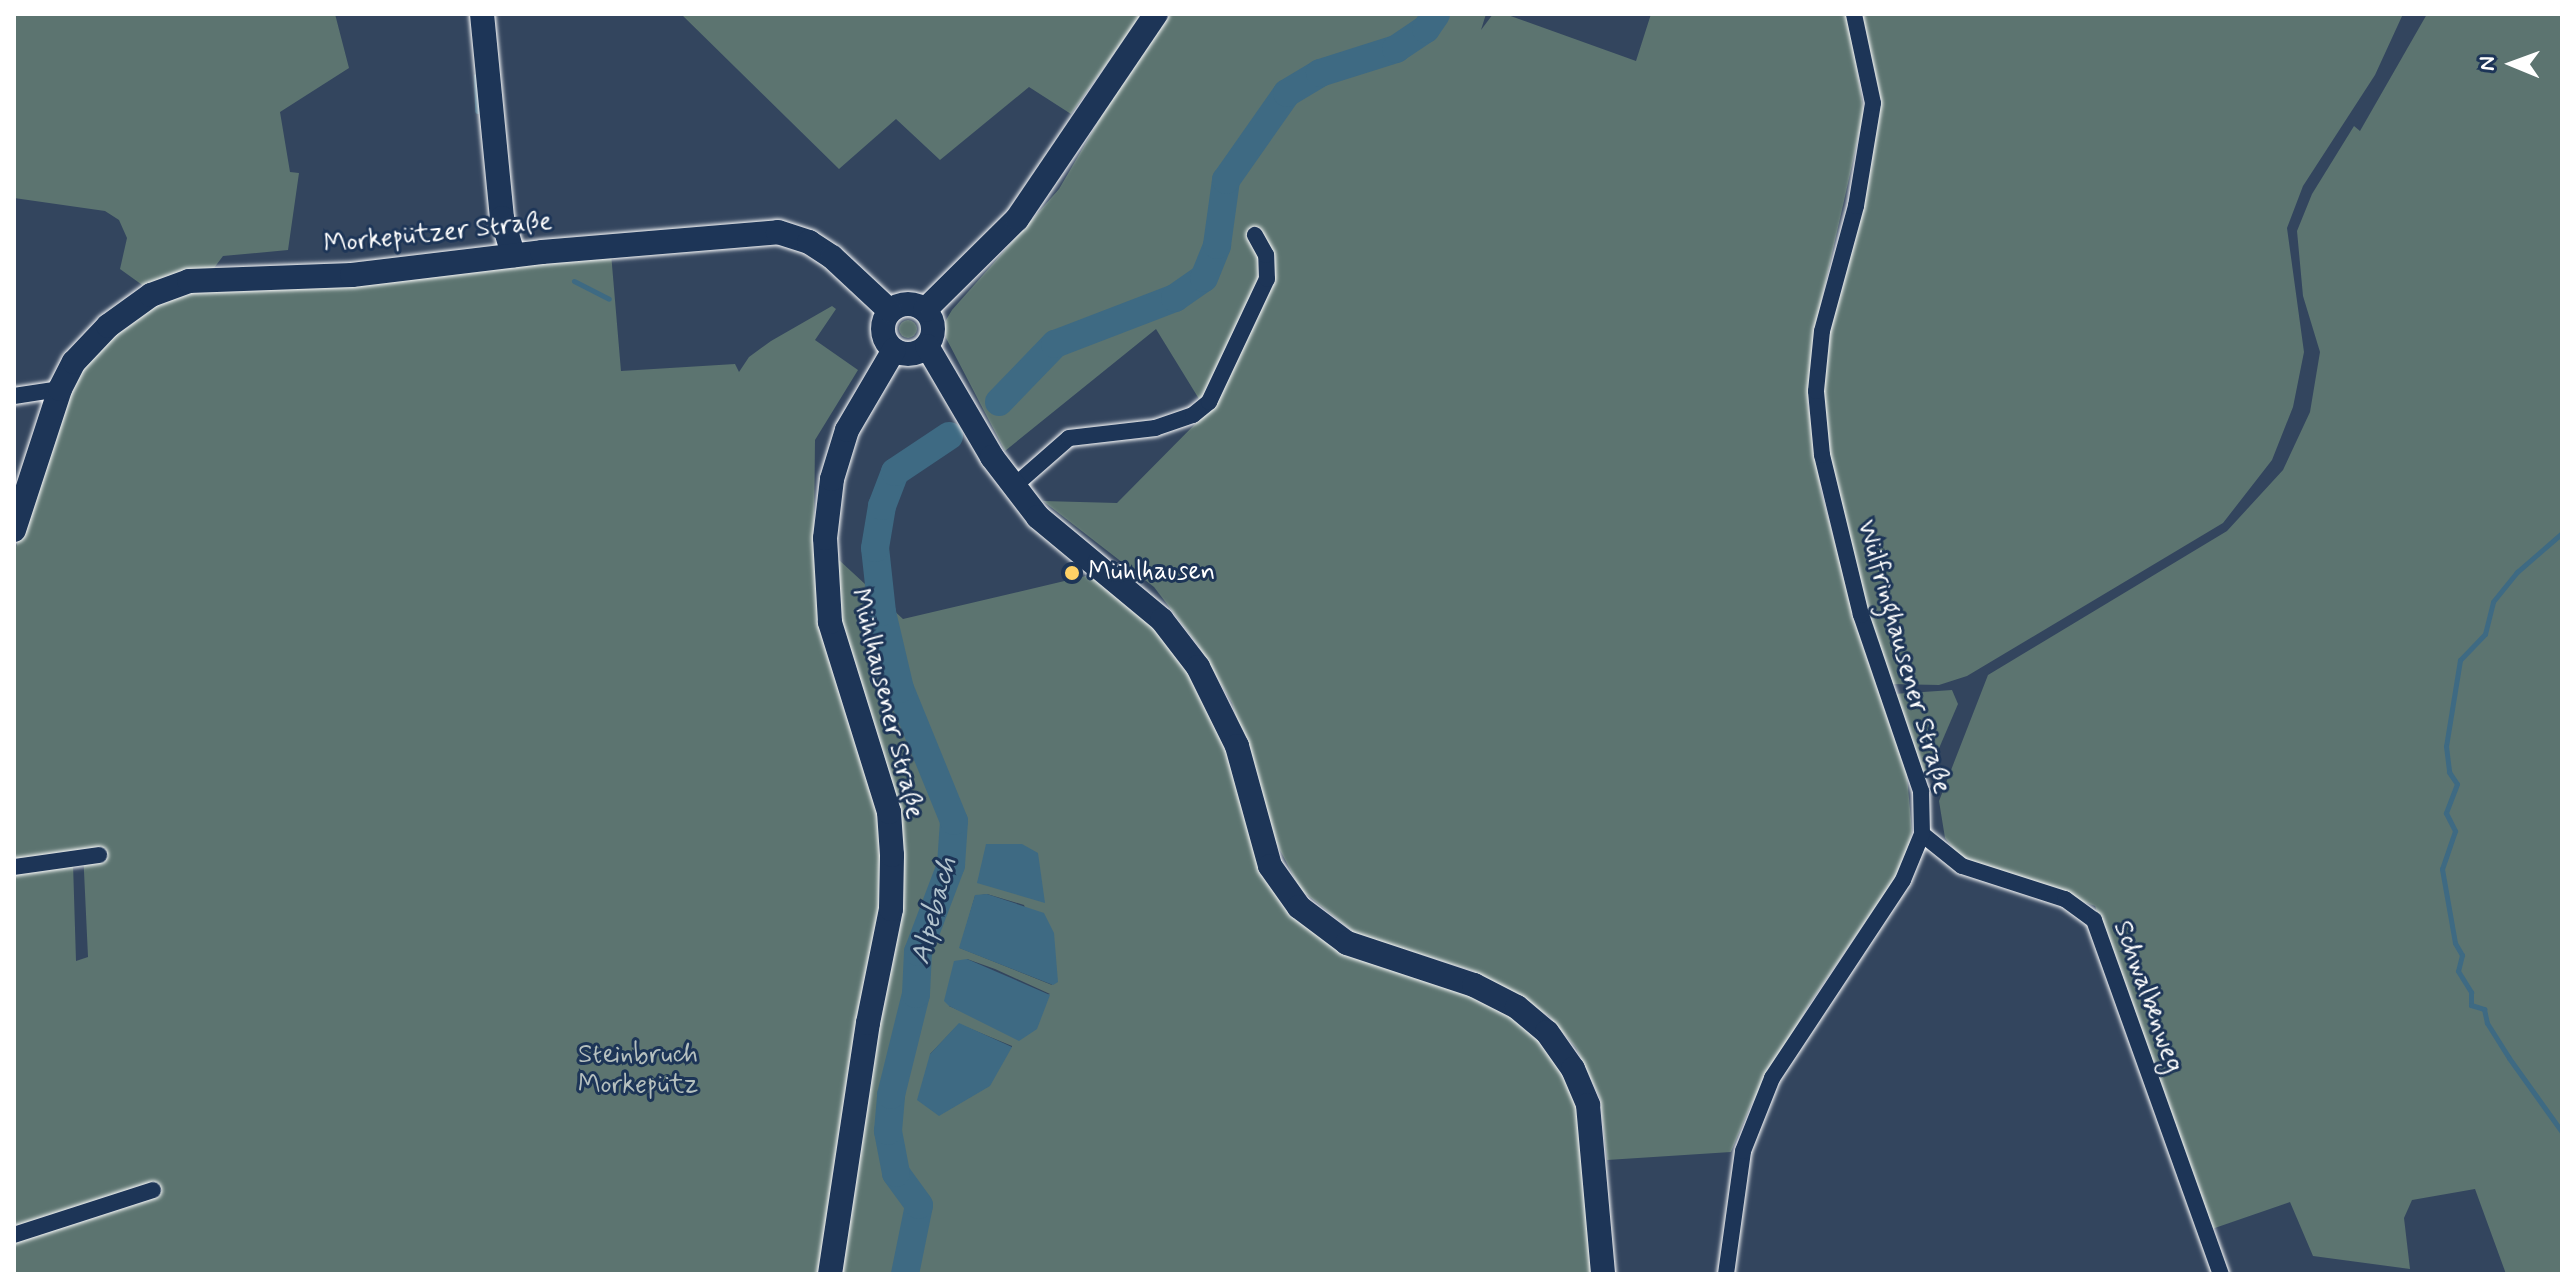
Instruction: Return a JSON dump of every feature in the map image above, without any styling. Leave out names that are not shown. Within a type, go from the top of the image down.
[{"type":"street","points":[[482,14],[502,218],[513,255]]},
{"type":"street","points":[[925,310],[1017,219],[1156,14]]},
{"type":"street","name":"Wülfringhausener Straße","points":[[1726,1274],[1743,1151],[1772,1078],[1903,880],[1922,834],[1921,791],[1861,615],[1822,455],[1816,391],[1822,331],[1856,206],[1873,103],[1854,14]]},
{"type":"street","name":"Morkepützer Straße","points":[[14,530],[60,389],[74,362],[108,326],[151,295],[189,281],[352,275],[513,255],[778,232],[809,242],[832,257],[890,311]]},
{"type":"street","points":[[1013,487],[1069,438],[1155,428],[1193,415],[1209,402],[1267,279],[1266,255],[1255,235]]},
{"type":"street","points":[[911,303],[925,310],[934,328],[927,346],[905,354],[894,350],[883,331],[890,311],[911,303]]},
{"type":"street","points":[[927,346],[1013,487],[1072,550],[1162,620],[1198,667],[1237,746],[1270,866],[1299,907],[1347,943],[1474,985],[1517,1007],[1547,1032],[1573,1069],[1588,1105],[1603,1274]]},
{"type":"street","name":"Mühlhausener Straße","points":[[830,1274],[868,1023],[891,909],[892,855],[889,812],[830,622],[825,538],[839,452],[865,393],[894,350]]},
{"type":"street","points":[[14,396],[60,389]]},
{"type":"street","name":"Schwalbenweg","points":[[1922,834],[1962,866],[2065,899],[2094,920],[2221,1274]]},
{"type":"street","points":[[14,867],[99,855]]},
{"type":"street","points":[[14,1235],[153,1190]]},
{"type":"green space","points":[[14,14],[335,14],[349,68],[280,112],[290,172],[299,173],[288,250],[223,256],[214,268],[145,287],[120,269],[127,238],[119,220],[105,211],[14,198]]},
{"type":"green space","points":[[681,14],[1142,14],[1071,114],[1029,87],[940,160],[896,119],[839,169]]},
{"type":"green space","points":[[1170,14],[1486,14],[1481,30],[1493,14],[1505,14],[1636,61],[1651,14],[1848,14],[1864,112],[1819,312],[1808,403],[1821,491],[1853,610],[1906,765],[1912,831],[1906,862],[1810,1003],[1750,1107],[1731,1152],[1607,1160],[1600,1098],[1576,1048],[1549,1016],[1473,971],[1356,934],[1301,890],[1273,837],[1232,703],[1198,645],[1154,587],[1043,501],[1117,503],[1207,412],[1156,329],[1005,451],[946,338],[943,325],[952,310],[1059,189],[1130,67]]},
{"type":"green space","points":[[1856,14],[2403,14],[2375,75],[2303,186],[2287,228],[2304,352],[2293,407],[2272,460],[2223,523],[1967,676],[1939,685],[1890,684],[1866,613],[1825,452],[1822,390],[1826,333],[1876,104]]},
{"type":"green space","points":[[2427,14],[2562,14],[2562,1274],[2506,1274],[2475,1189],[2412,1200],[2404,1218],[2410,1269],[2313,1256],[2290,1202],[2209,1230],[2095,906],[1964,861],[1945,838],[1939,801],[1988,675],[2227,531],[2283,470],[2310,412],[2320,352],[2303,296],[2297,231],[2312,194],[2354,126],[2360,131]]},
{"type":"green space","name":"Steinbruch Morkepütz","points":[[611,253],[621,371],[735,364],[739,372],[749,357],[771,341],[832,306],[836,309],[815,340],[858,370],[815,440],[814,537],[903,619],[1094,574],[1156,627],[1209,700],[1296,912],[1471,991],[1541,1034],[1579,1105],[1594,1274],[14,1274],[14,874],[73,863],[76,961],[88,957],[83,850],[14,860],[14,553],[69,389],[83,364],[116,330],[156,303],[196,289]],"holes":[[[987,894],[1024,905],[1052,985],[960,948],[975,896]],[[967,959],[1050,994],[984,1021],[949,1006]],[[959,1024],[1012,1046],[1012,1047],[930,1054]]]},
{"type":"green space","points":[[908,320],[917,329],[908,338],[899,329]]},
{"type":"green space","points":[[1952,690],[1958,704],[1925,781],[1894,694]]},
{"type":"water","points":[[986,844],[1022,844],[1038,853],[1045,903],[977,883]]},
{"type":"water","points":[[987,894],[1044,913],[1054,933],[1058,982],[1053,985],[959,948],[975,895]]},
{"type":"water","points":[[967,959],[1050,995],[1037,1029],[1019,1041],[944,1001],[954,961]]},
{"type":"water","points":[[959,1023],[1012,1047],[990,1086],[939,1116],[917,1100],[930,1054]]},
{"type":"waterway","name":"Alpebach","points":[[999,402],[1055,344],[1175,298],[1204,278],[1217,245],[1226,180],[1287,93],[1320,73],[1396,49],[1426,29],[1436,14]]},
{"type":"waterway","points":[[476,76],[477,111]]},
{"type":"waterway","points":[[574,281],[609,299]]},
{"type":"waterway","name":"Alpebach","points":[[905,1274],[919,1205],[896,1173],[888,1131],[891,1095],[916,994],[918,952],[951,865],[954,821],[900,689],[882,612],[875,548],[882,506],[895,472],[949,436]]},
{"type":"waterway","points":[[2562,533],[2517,572],[2493,602],[2485,634],[2460,660],[2446,746],[2449,772],[2457,784],[2446,813],[2455,831],[2442,869],[2455,943],[2462,955],[2458,971],[2471,992],[2471,1005],[2484,1009],[2487,1023],[2509,1058],[2562,1132]]},
{"type":"place","name":"Mühlhausen","points":[[1072,573]]}]
